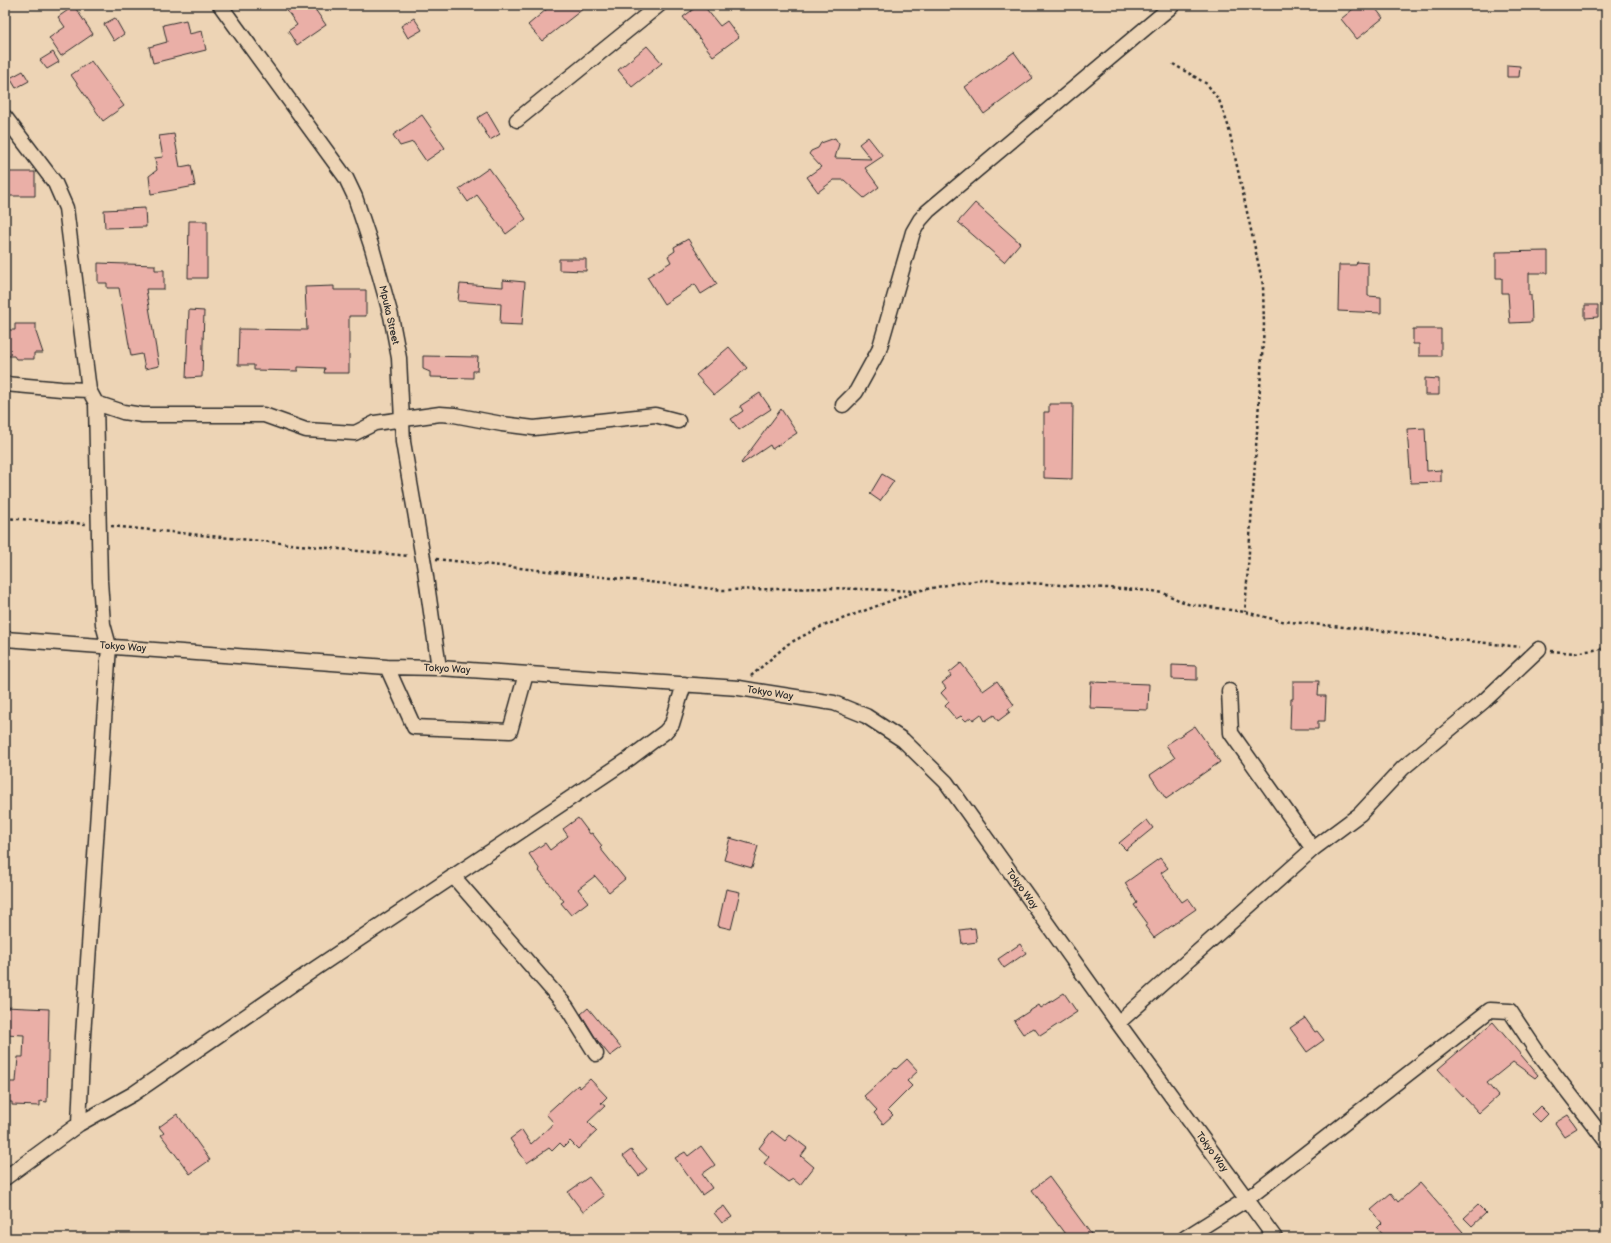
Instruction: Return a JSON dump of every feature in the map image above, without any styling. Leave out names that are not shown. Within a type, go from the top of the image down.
[{"type":"street","name":"Mpuka Street","points":[[220,5],[346,178],[355,197],[372,248],[391,316],[399,358],[403,442],[423,558],[439,668]]},
{"type":"street","points":[[517,120],[659,5]]},
{"type":"street","points":[[843,405],[856,392],[879,350],[913,232],[920,220],[934,206],[1173,5]]},
{"type":"street","points":[[5,117],[55,183],[66,208],[89,390],[96,403],[103,624],[109,646],[83,1036],[79,1124]]},
{"type":"street","points":[[5,384],[61,390],[89,390]]},
{"type":"street","points":[[96,403],[123,412],[142,414],[264,414],[306,430],[355,433],[375,424],[423,416],[454,414],[502,424],[534,428],[655,415],[678,421]]},
{"type":"street","name":"Tokyo Way","points":[[5,639],[387,667],[439,668],[739,688],[834,703],[866,716],[903,740],[946,782],[1118,1023],[1275,1238]]},
{"type":"street","points":[[1118,1023],[1313,849],[1360,814],[1403,768],[1484,701],[1539,649]]},
{"type":"street","points":[[387,667],[414,726],[510,731],[526,674]]},
{"type":"street","points":[[5,1178],[79,1124],[132,1094],[453,876],[629,759],[665,732],[672,724],[676,715],[684,684]]},
{"type":"street","points":[[1229,691],[1231,733],[1313,849]]},
{"type":"street","points":[[453,876],[566,1006],[596,1054]]},
{"type":"street","points":[[1184,1238],[1247,1199],[1490,1010],[1510,1011],[1538,1054],[1606,1141]]},
{"type":"path","points":[[1173,64],[1207,84],[1218,100],[1228,125],[1263,285],[1264,327],[1246,612]]},
{"type":"path","points":[[5,518],[99,525],[723,590],[830,588],[917,591]]},
{"type":"path","points":[[739,688],[762,665],[788,644],[818,628],[917,591],[957,583],[1000,580],[1153,590],[1188,604],[1246,612],[1281,621],[1375,630],[1575,653],[1606,648]]},
{"type":"building","points":[[283,5],[312,5],[326,25],[297,45],[288,31],[297,25]]},
{"type":"building","points":[[544,5],[588,5],[542,41],[528,25],[547,9]]},
{"type":"building","points":[[699,5],[703,5],[720,26],[727,21],[739,37],[713,56],[683,17]]},
{"type":"building","points":[[1358,5],[1373,5],[1383,18],[1357,39],[1341,19]]},
{"type":"building","points":[[74,6],[93,34],[61,56],[49,38],[65,27],[58,17]]},
{"type":"building","points":[[115,18],[124,34],[114,41],[104,24]]},
{"type":"building","points":[[414,18],[422,30],[408,38],[401,26]]},
{"type":"building","points":[[186,20],[189,34],[202,31],[206,50],[153,63],[149,47],[167,42],[163,25]]},
{"type":"building","points":[[647,46],[662,63],[632,87],[618,70]]},
{"type":"building","points":[[53,52],[59,62],[47,69],[40,60]]},
{"type":"building","points":[[1014,52],[1033,78],[984,114],[965,87]]},
{"type":"building","points":[[91,61],[124,106],[103,121],[71,75]]},
{"type":"building","points":[[1507,65],[1520,66],[1519,77],[1507,77]]},
{"type":"building","points":[[23,71],[29,81],[16,88],[10,78]]},
{"type":"building","points":[[487,112],[500,134],[490,140],[477,118]]},
{"type":"building","points":[[422,115],[445,148],[426,161],[413,142],[400,146],[393,135]]},
{"type":"building","points":[[174,134],[180,167],[191,165],[195,186],[151,194],[149,176],[157,170],[155,158],[163,157],[159,136]]},
{"type":"building","points":[[868,137],[883,156],[865,168],[879,187],[864,198],[844,180],[834,180],[818,192],[807,177],[821,167],[809,154],[811,151],[818,148],[821,143],[835,138],[839,144],[835,158],[871,159],[859,144]]},
{"type":"building","points":[[489,168],[526,219],[506,234],[477,195],[468,202],[459,189]]},
{"type":"building","points":[[5,172],[35,172],[35,196],[5,196]]},
{"type":"building","points":[[975,203],[1020,243],[1004,262],[958,222]]},
{"type":"building","points":[[145,208],[146,227],[105,228],[104,210]]},
{"type":"building","points":[[189,221],[207,221],[207,278],[188,278]]},
{"type":"building","points":[[688,239],[717,284],[701,294],[695,284],[664,304],[647,277],[671,262],[668,256],[675,251],[674,247]]},
{"type":"building","points":[[1548,251],[1548,273],[1529,273],[1529,295],[1531,295],[1532,322],[1510,323],[1508,293],[1502,293],[1502,278],[1496,278],[1496,252]]},
{"type":"building","points":[[559,259],[586,259],[586,271],[559,270]]},
{"type":"building","points":[[1357,262],[1368,263],[1368,296],[1381,297],[1381,313],[1338,311],[1339,265],[1356,265]]},
{"type":"building","points":[[98,263],[155,265],[155,270],[164,270],[164,289],[146,289],[159,366],[145,369],[142,354],[131,356],[119,288],[107,288],[107,283],[98,283]]},
{"type":"building","points":[[503,280],[525,282],[522,325],[500,324],[501,304],[458,301],[460,284],[503,287]]},
{"type":"building","points":[[334,286],[334,290],[366,290],[366,316],[349,316],[349,373],[324,373],[325,368],[298,367],[298,371],[254,370],[254,365],[238,365],[239,329],[307,330],[305,287]]},
{"type":"building","points":[[1585,305],[1598,305],[1598,317],[1585,318]]},
{"type":"building","points":[[189,310],[204,311],[202,377],[186,378]]},
{"type":"building","points":[[15,324],[36,324],[36,332],[43,353],[34,353],[34,359],[16,359],[14,356],[6,356],[5,330],[15,330]]},
{"type":"building","points":[[1413,329],[1441,329],[1441,356],[1419,356],[1419,344],[1413,344]]},
{"type":"building","points":[[729,347],[747,368],[714,395],[696,375]]},
{"type":"building","points":[[423,356],[478,357],[477,371],[473,371],[473,378],[430,377],[430,372],[423,369]]},
{"type":"building","points":[[1425,378],[1439,379],[1439,395],[1425,395]]},
{"type":"building","points":[[760,393],[771,409],[739,430],[731,419],[743,411],[740,406]]},
{"type":"building","points":[[1049,404],[1073,404],[1072,479],[1044,478],[1044,412],[1049,412]]},
{"type":"building","points":[[781,409],[797,433],[772,449],[770,445],[742,464],[741,463]]},
{"type":"building","points":[[1425,428],[1427,471],[1441,470],[1441,482],[1411,483],[1407,429]]},
{"type":"building","points":[[882,474],[894,481],[880,501],[870,494]]},
{"type":"building","points":[[961,663],[983,691],[997,681],[1014,705],[1008,709],[1010,712],[998,721],[994,715],[985,721],[981,714],[973,720],[971,717],[966,721],[961,716],[956,719],[945,706],[949,702],[941,693],[946,688],[942,683],[951,676],[949,673]]},
{"type":"building","points":[[1172,665],[1197,666],[1197,680],[1172,679]]},
{"type":"building","points":[[1293,681],[1319,681],[1318,696],[1326,696],[1325,721],[1318,721],[1318,729],[1290,729]]},
{"type":"building","points":[[1091,682],[1149,684],[1148,710],[1090,708]]},
{"type":"building","points":[[1195,726],[1220,762],[1166,799],[1150,775],[1175,758],[1166,745]]},
{"type":"building","points":[[578,818],[590,834],[592,833],[602,846],[600,848],[625,879],[609,892],[595,876],[578,889],[588,902],[571,915],[561,903],[564,901],[539,871],[540,870],[529,854],[545,843],[550,850],[568,836],[563,829]]},
{"type":"building","points":[[1147,820],[1153,828],[1126,850],[1119,843]]},
{"type":"building","points":[[730,838],[758,846],[752,868],[724,860]]},
{"type":"building","points":[[1160,858],[1168,868],[1161,873],[1182,902],[1188,898],[1196,909],[1154,938],[1145,926],[1148,924],[1134,905],[1137,903],[1125,883]]},
{"type":"building","points":[[726,889],[740,892],[731,929],[718,926]]},
{"type":"building","points":[[975,928],[977,942],[962,944],[960,930]]},
{"type":"building","points":[[1020,944],[1026,953],[1004,968],[998,959]]},
{"type":"building","points":[[1064,993],[1077,1012],[1040,1036],[1034,1028],[1023,1034],[1014,1021],[1039,1005],[1041,1008]]},
{"type":"building","points":[[5,1007],[49,1009],[47,1102],[40,1101],[40,1106],[12,1105],[12,1102],[6,1102],[7,1082],[16,1082],[18,1057],[23,1057],[24,1035],[5,1034]]},
{"type":"building","points":[[588,1008],[621,1048],[610,1056],[597,1040],[581,1014]]},
{"type":"building","points":[[1305,1018],[1315,1032],[1317,1031],[1324,1040],[1307,1052],[1290,1028]]},
{"type":"building","points":[[1493,1022],[1538,1075],[1535,1078],[1513,1062],[1487,1083],[1498,1096],[1479,1113],[1438,1069]]},
{"type":"building","points":[[907,1059],[918,1071],[907,1081],[912,1086],[888,1110],[893,1115],[883,1124],[874,1113],[877,1110],[864,1096]]},
{"type":"building","points":[[590,1079],[607,1097],[601,1103],[605,1106],[588,1122],[597,1131],[578,1149],[570,1141],[564,1147],[560,1143],[552,1151],[549,1148],[527,1163],[510,1139],[522,1130],[531,1144],[554,1123],[546,1114],[578,1085],[580,1088]]},
{"type":"building","points":[[1540,1106],[1548,1114],[1540,1122],[1532,1114]]},
{"type":"building","points":[[177,1114],[210,1160],[190,1174],[161,1135],[164,1133],[159,1127]]},
{"type":"building","points":[[1568,1115],[1577,1128],[1564,1136],[1555,1123]]},
{"type":"building","points":[[772,1131],[785,1141],[790,1135],[807,1148],[801,1156],[814,1167],[800,1185],[793,1179],[788,1182],[764,1163],[769,1157],[759,1148]]},
{"type":"building","points":[[701,1146],[715,1165],[702,1174],[712,1188],[702,1195],[675,1158],[685,1152],[688,1156]]},
{"type":"building","points":[[631,1150],[647,1169],[639,1176],[623,1156]]},
{"type":"building","points":[[589,1177],[604,1196],[583,1212],[568,1192]]},
{"type":"building","points":[[1049,1177],[1094,1238],[1068,1238],[1032,1190]]},
{"type":"building","points":[[1420,1183],[1463,1232],[1456,1238],[1386,1238],[1377,1228],[1382,1223],[1371,1210],[1391,1193],[1398,1202]]},
{"type":"building","points":[[1478,1205],[1486,1213],[1472,1226],[1464,1218]]},
{"type":"building","points":[[724,1206],[732,1217],[722,1223],[714,1213]]}]
